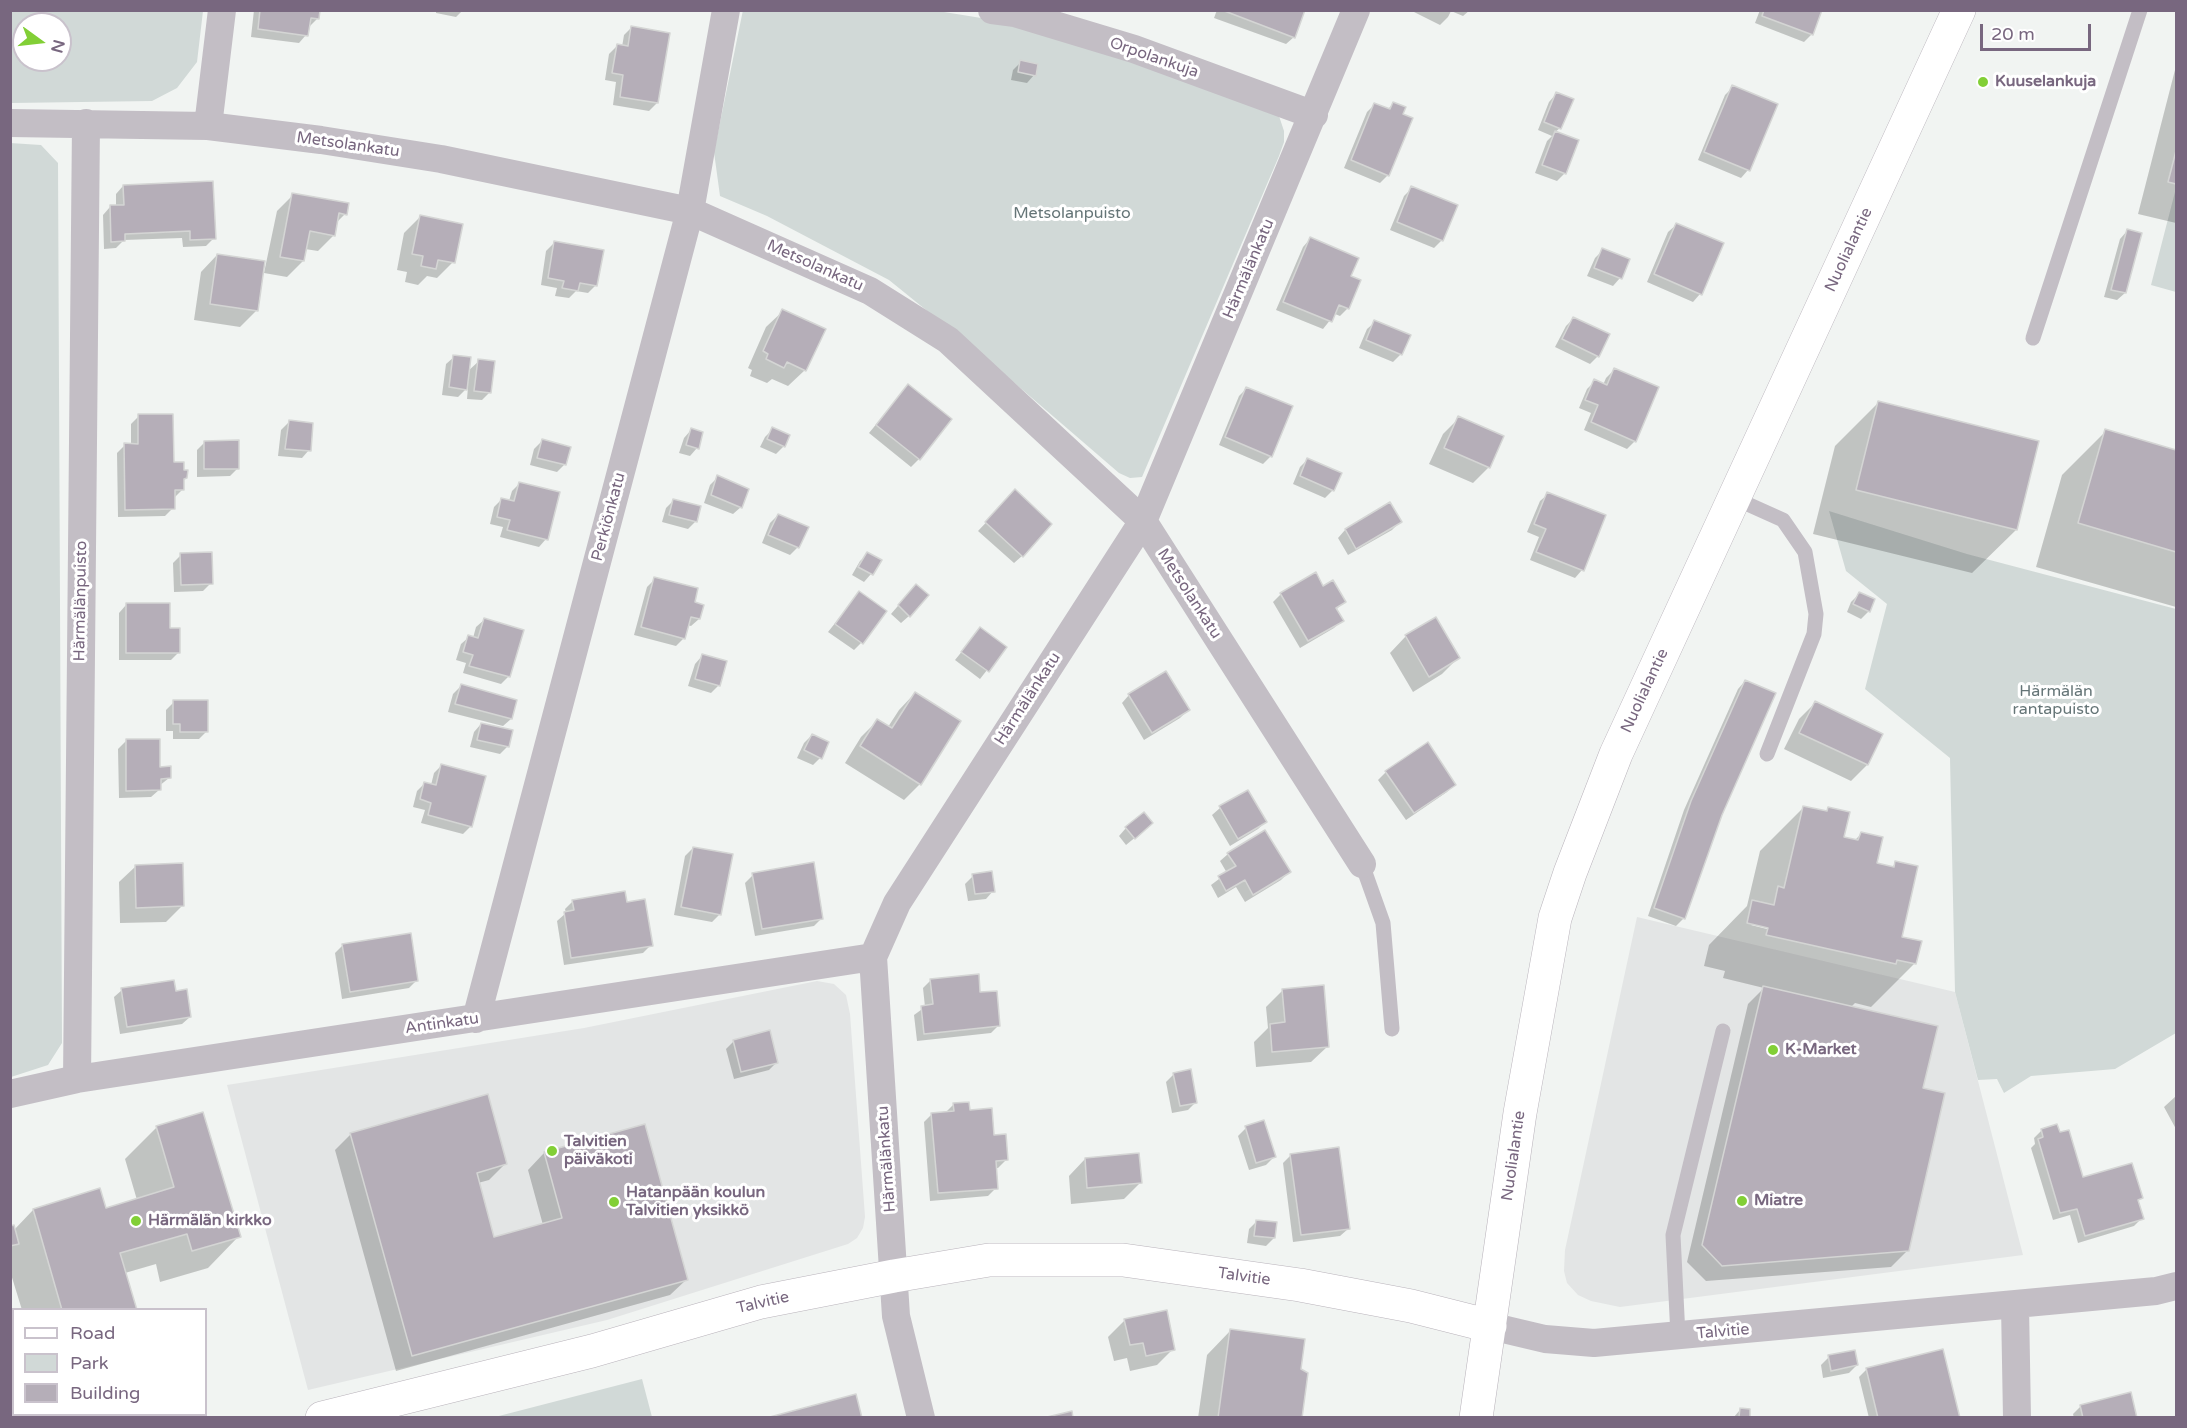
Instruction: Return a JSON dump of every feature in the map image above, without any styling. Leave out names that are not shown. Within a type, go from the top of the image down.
[{"type":"street","points":[[208,126],[222,10]]},
{"type":"street","name":"Perkiönkatu","points":[[476,1019],[690,211],[726,10]]},
{"type":"street","name":"Orpolankuja","points":[[992,10],[1015,13],[1134,49],[1314,115]]},
{"type":"street","name":"Härmälänkatu","points":[[921,1418],[896,1316],[873,957],[897,903],[1143,522],[1356,10]]},
{"type":"street","name":"Nuolialantie","points":[[1476,1418],[1520,1113],[1555,918],[1616,754],[1959,10]]},
{"type":"street","name":"Metsolankatu","points":[[10,123],[208,126],[321,140],[441,159],[690,211],[870,291],[948,340],[1143,522],[1362,864]]},
{"type":"street","name":"Härmälänpuisto","points":[[77,1079],[86,123]]},
{"type":"street","name":"Antinkatu","points":[[10,1094],[77,1079],[873,957]]},
{"type":"street","name":"Talvitie","points":[[322,1418],[592,1352],[761,1302],[989,1260],[1123,1260],[1300,1285],[1411,1306],[1545,1339],[1594,1343],[2014,1305],[2156,1291],[2176,1286]]},
{"type":"street","points":[[2014,1305],[2017,1418]]},
{"type":"lane","points":[[2033,338],[2140,10]]},
{"type":"lane","points":[[1734,498],[1783,520],[1805,552],[1815,605],[1814,634],[1767,754]]},
{"type":"lane","points":[[1362,864],[1383,923],[1392,1029]]},
{"type":"lane","points":[[1678,1336],[1673,1236],[1723,1030]]},
{"type":"shaded area","points":[[1637,917],[1955,992],[2023,1255],[1620,1307],[1591,1301],[1578,1295],[1567,1283],[1564,1271],[1565,1250]]},
{"type":"shaded area","name":"Talvitien päiväkoti","points":[[817,981],[834,984],[846,995],[850,1014],[865,1217],[863,1228],[857,1238],[848,1244],[607,1320],[308,1390],[227,1085],[584,1028]]},
{"type":"green space","name":"Metsolanpuisto","points":[[743,10],[938,11],[1012,23],[1145,63],[1279,116],[1284,131],[1284,142],[1279,156],[1142,477],[1130,478],[1119,473],[989,361],[889,280],[767,216],[720,196],[714,152]]},
{"type":"green space","points":[[10,11],[203,11],[197,62],[177,88],[152,101],[11,103]]},
{"type":"green space","points":[[10,143],[41,145],[58,163],[62,1043],[48,1065],[11,1077]]},
{"type":"green space","points":[[2176,188],[2176,292],[2151,285]]},
{"type":"green space","name":"Härmälän rantapuisto","points":[[1829,511],[1967,554],[2176,609],[2176,1033],[2115,1069],[2031,1076],[2004,1093],[1997,1079],[1978,1080],[1955,992],[1950,758],[1865,689],[1887,604],[1846,571]]},
{"type":"green space","points":[[642,1379],[652,1417],[495,1417]]},
{"type":"building","points":[[260,10],[320,10],[319,19],[311,18],[308,36],[258,29]]},
{"type":"building","points":[[1222,10],[1305,10],[1295,38]]},
{"type":"building","points":[[1764,10],[1822,10],[1813,35],[1762,16]]},
{"type":"building","points":[[631,26],[670,33],[658,103],[620,97],[623,75],[612,73],[617,44],[628,46]]},
{"type":"building","points":[[1020,60],[1038,64],[1036,76],[1018,72]]},
{"type":"building","points":[[1732,85],[1778,104],[1750,171],[1704,152]]},
{"type":"building","points":[[1556,92],[1574,99],[1561,129],[1544,122]]},
{"type":"building","points":[[1393,102],[1406,107],[1403,114],[1413,118],[1389,176],[1351,160],[1374,103],[1390,109]]},
{"type":"building","points":[[1555,131],[1579,140],[1566,174],[1542,165]]},
{"type":"building","points":[[2176,151],[2176,184],[2168,182]]},
{"type":"building","points":[[213,181],[216,239],[190,240],[190,231],[125,234],[125,241],[111,242],[110,205],[124,205],[123,185]]},
{"type":"building","points":[[1411,186],[1458,205],[1443,241],[1397,222]]},
{"type":"building","points":[[292,193],[349,203],[347,215],[339,213],[335,236],[310,231],[304,261],[280,257]]},
{"type":"building","points":[[420,215],[463,224],[455,263],[438,260],[436,269],[421,266],[423,256],[412,254]]},
{"type":"building","points":[[1676,223],[1724,243],[1702,295],[1654,274]]},
{"type":"building","points":[[2127,229],[2142,233],[2126,293],[2111,290]]},
{"type":"building","points":[[1310,237],[1359,258],[1351,276],[1361,280],[1349,309],[1339,305],[1332,322],[1283,302]]},
{"type":"building","points":[[554,241],[604,250],[597,286],[580,283],[578,291],[562,288],[564,281],[548,278]]},
{"type":"building","points":[[1602,248],[1630,259],[1622,279],[1594,268]]},
{"type":"building","points":[[217,254],[265,261],[258,311],[210,304]]},
{"type":"building","points":[[782,309],[826,329],[806,371],[787,362],[784,368],[766,359],[768,354],[763,351]]},
{"type":"building","points":[[1573,317],[1610,334],[1599,357],[1562,339]]},
{"type":"building","points":[[1374,320],[1411,335],[1402,355],[1366,340]]},
{"type":"building","points":[[453,355],[471,357],[467,390],[449,387]]},
{"type":"building","points":[[478,359],[495,361],[491,393],[474,391]]},
{"type":"building","points":[[1614,368],[1659,387],[1636,442],[1591,422],[1598,405],[1585,400],[1594,379],[1607,385]]},
{"type":"building","points":[[908,384],[952,419],[920,460],[876,425]]},
{"type":"building","points":[[1246,387],[1293,406],[1272,457],[1225,437]]},
{"type":"building","points":[[1878,401],[2039,441],[2017,530],[1856,490]]},
{"type":"building","points":[[138,414],[173,414],[174,462],[184,462],[184,470],[188,470],[187,478],[184,479],[184,490],[175,490],[175,509],[125,510],[124,443],[138,444]]},
{"type":"building","points":[[1458,416],[1504,436],[1490,468],[1444,448]]},
{"type":"building","points":[[289,420],[313,423],[311,451],[285,449]]},
{"type":"building","points":[[772,427],[790,435],[785,447],[767,439]]},
{"type":"building","points":[[691,428],[703,432],[699,449],[686,445]]},
{"type":"building","points":[[2105,429],[2176,450],[2176,552],[2078,523]]},
{"type":"building","points":[[542,439],[571,447],[566,465],[537,458]]},
{"type":"building","points":[[239,440],[239,469],[204,469],[204,441]]},
{"type":"building","points":[[1307,458],[1342,473],[1334,491],[1300,476]]},
{"type":"building","points":[[717,475],[749,489],[742,508],[711,495]]},
{"type":"building","points":[[519,482],[560,492],[548,540],[507,530],[510,520],[497,517],[501,498],[514,501]]},
{"type":"building","points":[[1015,489],[1052,524],[1023,557],[985,522]]},
{"type":"building","points":[[1547,492],[1606,515],[1584,571],[1536,552],[1546,529],[1534,524]]},
{"type":"building","points":[[673,499],[701,506],[697,522],[669,515]]},
{"type":"building","points":[[1390,502],[1402,522],[1356,549],[1345,529]]},
{"type":"building","points":[[778,514],[809,527],[799,548],[768,535]]},
{"type":"building","points":[[212,552],[213,584],[181,585],[180,553]]},
{"type":"building","points":[[867,552],[882,560],[873,575],[858,567]]},
{"type":"building","points":[[1316,572],[1323,586],[1333,580],[1346,602],[1336,608],[1344,621],[1308,641],[1280,593]]},
{"type":"building","points":[[654,577],[698,588],[695,602],[704,605],[700,619],[691,617],[685,639],[641,627]]},
{"type":"building","points":[[916,584],[929,595],[910,617],[898,605]]},
{"type":"building","points":[[859,591],[887,611],[863,644],[835,624]]},
{"type":"building","points":[[1859,592],[1875,599],[1870,612],[1853,604]]},
{"type":"building","points":[[126,603],[170,603],[170,628],[180,628],[180,653],[126,653]]},
{"type":"building","points":[[1436,617],[1460,658],[1429,677],[1405,635]]},
{"type":"building","points":[[484,618],[524,630],[510,677],[469,666],[473,655],[463,652],[468,635],[478,638]]},
{"type":"building","points":[[980,627],[1007,647],[989,672],[961,652]]},
{"type":"building","points":[[702,654],[727,661],[720,686],[695,679]]},
{"type":"building","points":[[1166,671],[1190,710],[1152,733],[1128,694]]},
{"type":"building","points":[[1745,680],[1776,693],[1722,815],[1685,919],[1654,908],[1691,801]]},
{"type":"building","points":[[461,684],[517,700],[512,719],[455,704]]},
{"type":"building","points":[[915,692],[961,721],[921,785],[860,746],[877,719],[892,728]]},
{"type":"building","points":[[173,700],[208,700],[208,732],[180,732],[180,724],[173,724]]},
{"type":"building","points":[[1815,701],[1883,734],[1868,765],[1799,733]]},
{"type":"building","points":[[481,723],[513,730],[509,747],[477,740]]},
{"type":"building","points":[[812,734],[829,742],[822,759],[804,750]]},
{"type":"building","points":[[126,739],[160,739],[160,767],[171,766],[171,778],[161,779],[161,790],[126,791]]},
{"type":"building","points":[[1428,742],[1456,785],[1414,813],[1385,771]]},
{"type":"building","points":[[441,764],[486,776],[472,827],[428,815],[431,803],[420,799],[424,782],[436,785]]},
{"type":"building","points":[[1248,790],[1267,822],[1238,839],[1219,806]]},
{"type":"building","points":[[1803,806],[1827,811],[1828,807],[1850,812],[1844,837],[1858,840],[1861,832],[1883,837],[1877,863],[1894,867],[1895,861],[1918,866],[1902,937],[1922,941],[1916,964],[1897,960],[1896,964],[1766,935],[1768,928],[1747,923],[1752,900],[1774,905],[1778,886],[1784,888]]},
{"type":"building","points":[[1144,812],[1153,823],[1135,839],[1125,827]]},
{"type":"building","points":[[1265,830],[1291,872],[1253,895],[1245,880],[1226,891],[1218,876],[1236,866],[1227,853]]},
{"type":"building","points":[[693,847],[733,854],[721,915],[681,907]]},
{"type":"building","points":[[814,862],[823,919],[762,929],[752,873]]},
{"type":"building","points":[[183,863],[184,906],[136,908],[135,865]]},
{"type":"building","points":[[992,871],[995,892],[975,894],[972,874]]},
{"type":"building","points":[[625,891],[627,902],[645,899],[653,946],[571,958],[564,912],[574,910],[572,900]]},
{"type":"building","points":[[411,933],[418,981],[350,992],[342,944]]},
{"type":"building","points":[[979,974],[980,992],[997,991],[1000,1026],[924,1034],[921,1006],[933,1004],[930,979]]},
{"type":"building","points":[[174,980],[176,991],[187,989],[191,1017],[127,1027],[121,988]]},
{"type":"building","points":[[1324,985],[1329,1047],[1272,1052],[1270,1024],[1285,1022],[1282,989]]},
{"type":"building","points":[[1763,986],[1938,1026],[1923,1088],[1945,1093],[1909,1251],[1722,1266],[1702,1245]]},
{"type":"building","points":[[770,1030],[778,1063],[741,1072],[733,1040]]},
{"type":"building","points":[[1191,1069],[1197,1103],[1180,1106],[1173,1073]]},
{"type":"building","points":[[488,1094],[507,1164],[477,1173],[494,1237],[562,1218],[544,1152],[645,1124],[688,1280],[412,1356],[350,1133]]},
{"type":"building","points":[[969,1102],[970,1110],[992,1108],[994,1135],[1006,1134],[1008,1160],[996,1161],[998,1189],[938,1193],[931,1113],[954,1111],[953,1103]]},
{"type":"building","name":"Härmälän kirkko","points":[[203,1112],[241,1237],[192,1251],[187,1234],[120,1253],[136,1308],[61,1308],[33,1209],[100,1188],[106,1208],[174,1187],[156,1126]]},
{"type":"building","points":[[1264,1120],[1276,1157],[1256,1163],[1245,1126]]},
{"type":"building","points":[[2057,1124],[2060,1132],[2069,1130],[2083,1177],[2132,1163],[2143,1198],[2138,1200],[2144,1219],[2085,1236],[2077,1209],[2060,1213],[2038,1139],[2043,1137],[2041,1129]]},
{"type":"building","points":[[1339,1147],[1350,1229],[1301,1235],[1290,1154]]},
{"type":"building","points":[[1139,1153],[1142,1183],[1087,1188],[1085,1158]]},
{"type":"building","points":[[1256,1220],[1277,1222],[1275,1238],[1254,1236]]},
{"type":"building","points":[[14,1225],[19,1244],[10,1246],[10,1226]]},
{"type":"building","points":[[1167,1310],[1175,1350],[1146,1356],[1143,1343],[1130,1345],[1124,1319]]},
{"type":"building","points":[[1230,1329],[1305,1339],[1301,1369],[1308,1373],[1302,1418],[1218,1418]]},
{"type":"building","points":[[1943,1349],[1960,1418],[1878,1418],[1866,1368]]},
{"type":"building","points":[[1855,1350],[1858,1365],[1831,1371],[1828,1355]]},
{"type":"building","points":[[2131,1392],[2137,1418],[2083,1418],[2080,1405]]},
{"type":"building","points":[[856,1394],[862,1418],[766,1418]]},
{"type":"building","points":[[1740,1408],[1750,1409],[1750,1418],[1739,1417]]},
{"type":"building","points":[[1072,1411],[1073,1418],[1043,1418]]},
{"type":"place","name":"Kuuselankuja","points":[[1983,82]]},
{"type":"place","name":"K-Market","points":[[1773,1050]]},
{"type":"place","name":"Talvitien päiväkoti","points":[[552,1151]]},
{"type":"place","name":"Miatre","points":[[1742,1201]]},
{"type":"place","name":"Hatanpään koulun Talvitien yksikkö","points":[[614,1202]]},
{"type":"place","name":"Härmälän kirkko","points":[[136,1221]]}]
